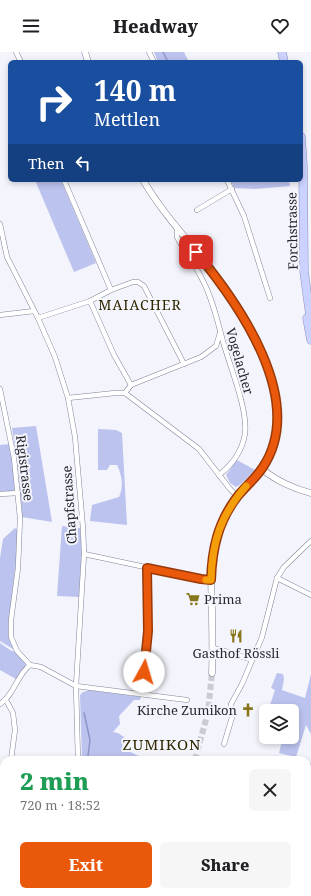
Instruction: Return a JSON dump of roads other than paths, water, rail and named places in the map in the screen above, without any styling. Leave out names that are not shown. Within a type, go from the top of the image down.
[{"type":"highway","name":"Forchstrasse","points":[[303,166],[304,271],[311,323]]},
{"type":"highway","name":"Forchstrasse","points":[[299,182],[301,273],[311,340]]},
{"type":"street","points":[[65,182],[111,290]]},
{"type":"street","points":[[144,182],[177,230],[229,294],[254,337],[272,379],[278,413],[277,429],[271,452],[262,469],[238,496],[225,516],[216,537],[212,560],[211,580],[213,648],[212,673]]},
{"type":"street","points":[[228,182],[244,216],[270,298]]},
{"type":"street","points":[[197,210],[232,189]]},
{"type":"street","name":"Chapfstrasse","points":[[0,225],[7,257],[38,318],[55,357],[68,398],[78,464],[84,554],[76,686],[78,756]]},
{"type":"street","name":"Vogelacher","points":[[177,230],[177,237],[203,279],[221,331],[243,408],[245,423],[242,444],[232,463],[219,475]]},
{"type":"street","points":[[38,318],[90,301],[111,290],[132,282],[138,282],[144,286],[184,364]]},
{"type":"street","points":[[90,301],[114,355],[131,385]]},
{"type":"street","points":[[0,315],[34,311]]},
{"type":"street","points":[[125,393],[131,385],[201,357],[216,346],[221,331]]},
{"type":"street","name":"Rigistrasse","points":[[0,388],[14,458],[20,518],[18,568],[11,620],[11,637],[17,651],[30,665]]},
{"type":"street","points":[[68,398],[125,393],[199,449],[219,475],[238,496]]},
{"type":"street","points":[[262,469],[273,477],[300,489],[311,492]]},
{"type":"street","points":[[0,494],[18,493]]},
{"type":"street","points":[[224,744],[233,714],[231,704],[242,684],[262,637],[277,578],[284,567],[311,542]]},
{"type":"street","points":[[84,554],[211,580]]},
{"type":"street","points":[[142,694],[148,631],[147,568]]},
{"type":"street","points":[[277,578],[311,595]]},
{"type":"street","points":[[213,648],[252,660]]},
{"type":"street","points":[[0,704],[6,700],[24,669],[30,665],[41,667],[76,686],[187,700]]},
{"type":"street","points":[[6,700],[13,713],[15,730],[12,756]]},
{"type":"waterway","points":[[163,52],[167,60]]},
{"type":"waterway","points":[[84,713],[90,740],[88,756]]},
{"type":"tunnel","points":[[196,756],[208,712],[212,673]]},
{"type":"place","name":"Prima","points":[[193,599]]},
{"type":"place","name":"Gasthof Rössli","points":[[236,636]]},
{"type":"place","name":"Kirche Zumikon","points":[[248,710]]},
{"type":"district","name":"MAIACHER","points":[[140,304]]},
{"type":"district","name":"ZUMIKON","points":[[162,744]]}]
